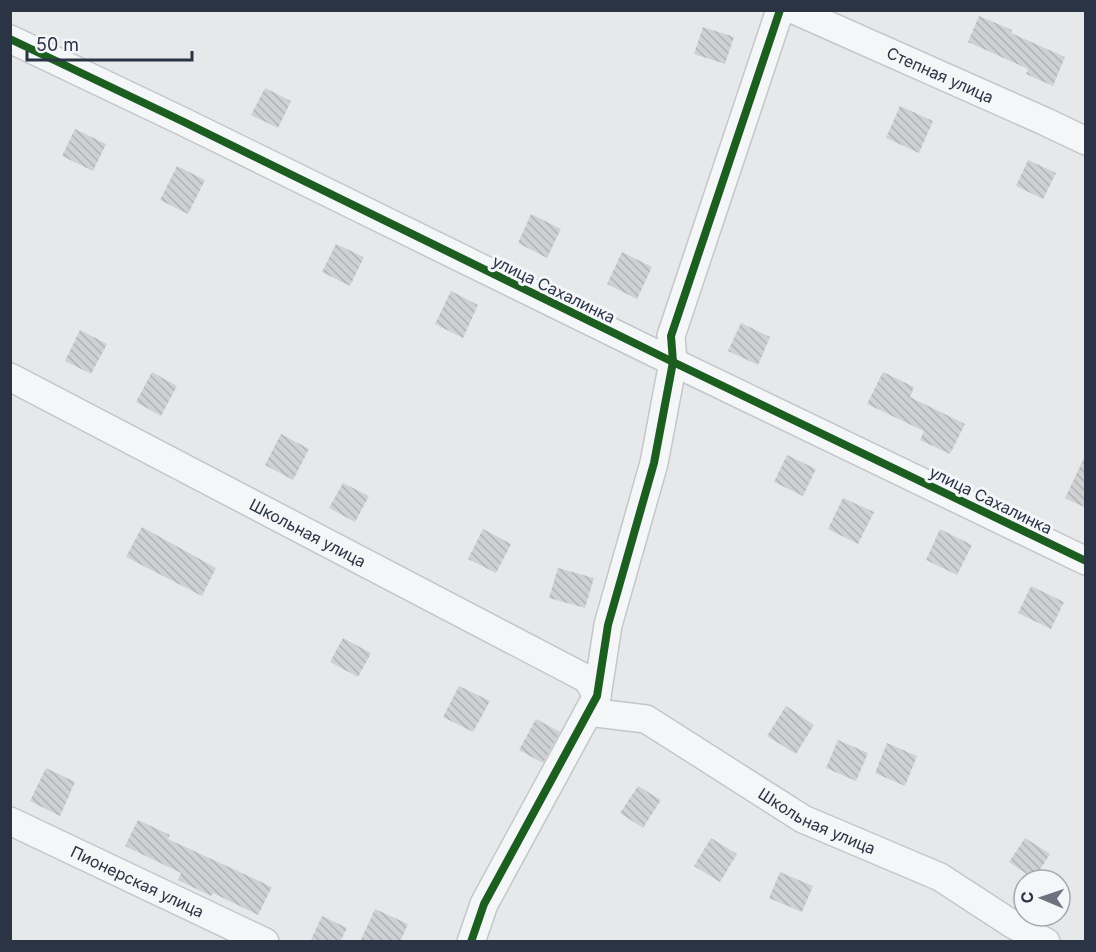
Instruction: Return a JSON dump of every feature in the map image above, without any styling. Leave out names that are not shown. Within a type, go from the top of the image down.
[{"type":"street","points":[[471,942],[484,904],[593,704],[608,625],[654,464],[673,362],[671,336],[780,10]]},
{"type":"street","name":"Степная улица","points":[[794,10],[1086,141]]},
{"type":"street","name":"улица Сахалинка","points":[[10,39],[1086,561]]},
{"type":"street","name":"Школьная улица","points":[[10,376],[587,679],[593,704],[646,719],[803,819],[940,877],[1012,924],[1046,942]]},
{"type":"street","name":"Пионерская улица","points":[[10,821],[265,942]]},
{"type":"building","points":[[979,16],[1065,57],[1053,86],[1026,74],[1028,69],[968,42]]},
{"type":"building","points":[[703,27],[734,37],[725,64],[694,54]]},
{"type":"building","points":[[265,88],[291,101],[278,128],[251,115]]},
{"type":"building","points":[[900,106],[933,121],[919,153],[886,138]]},
{"type":"building","points":[[75,129],[106,144],[93,171],[62,156]]},
{"type":"building","points":[[1028,160],[1056,173],[1043,199],[1016,186]]},
{"type":"building","points":[[177,166],[205,180],[188,214],[160,200]]},
{"type":"building","points":[[531,214],[561,229],[547,258],[518,243]]},
{"type":"building","points":[[336,244],[364,257],[350,286],[322,272]]},
{"type":"building","points":[[622,252],[652,267],[637,299],[607,284]]},
{"type":"building","points":[[451,291],[478,305],[463,338],[435,324]]},
{"type":"building","points":[[741,323],[770,337],[758,365],[728,351]]},
{"type":"building","points":[[80,330],[107,344],[91,374],[65,361]]},
{"type":"building","points":[[152,372],[177,386],[161,416],[136,402]]},
{"type":"building","points":[[883,372],[914,387],[910,397],[965,424],[950,454],[920,440],[924,431],[867,404]]},
{"type":"building","points":[[281,434],[309,449],[293,480],[265,465]]},
{"type":"building","points":[[1086,454],[1086,508],[1065,498]]},
{"type":"building","points":[[787,455],[816,469],[803,496],[774,482]]},
{"type":"building","points":[[343,483],[369,496],[355,522],[329,508]]},
{"type":"building","points":[[843,498],[874,512],[858,544],[828,529]]},
{"type":"building","points":[[142,527],[216,568],[202,596],[126,557]]},
{"type":"building","points":[[483,529],[511,544],[496,573],[468,559]]},
{"type":"building","points":[[940,529],[972,545],[957,575],[926,560]]},
{"type":"building","points":[[558,568],[594,578],[585,608],[549,598]]},
{"type":"building","points":[[1031,586],[1064,602],[1051,629],[1018,613]]},
{"type":"building","points":[[343,638],[371,653],[358,677],[330,662]]},
{"type":"building","points":[[459,686],[490,701],[473,732],[443,717]]},
{"type":"building","points":[[786,706],[814,725],[796,754],[767,736]]},
{"type":"building","points":[[536,719],[560,732],[543,763],[519,750]]},
{"type":"building","points":[[838,740],[868,753],[856,781],[826,768]]},
{"type":"building","points":[[887,743],[917,756],[905,786],[875,773]]},
{"type":"building","points":[[46,768],[75,782],[60,816],[30,801]]},
{"type":"building","points":[[638,786],[661,800],[643,828],[620,813]]},
{"type":"building","points":[[138,820],[170,835],[168,839],[272,887],[258,915],[213,893],[211,896],[178,880],[181,873],[125,846]]},
{"type":"building","points":[[711,838],[737,854],[720,882],[694,866]]},
{"type":"building","points":[[1025,838],[1050,854],[1041,868],[1018,868],[1009,862]]},
{"type":"building","points":[[780,872],[813,886],[802,912],[769,898]]},
{"type":"building","points":[[375,909],[408,924],[400,942],[360,942]]},
{"type":"building","points":[[322,916],[347,928],[340,942],[310,942]]},
{"type":"cycle path","points":[[471,942],[484,904],[597,696],[608,625],[654,463],[673,362],[671,336],[780,10]]},
{"type":"cycle path","points":[[10,39],[1086,561]]}]
